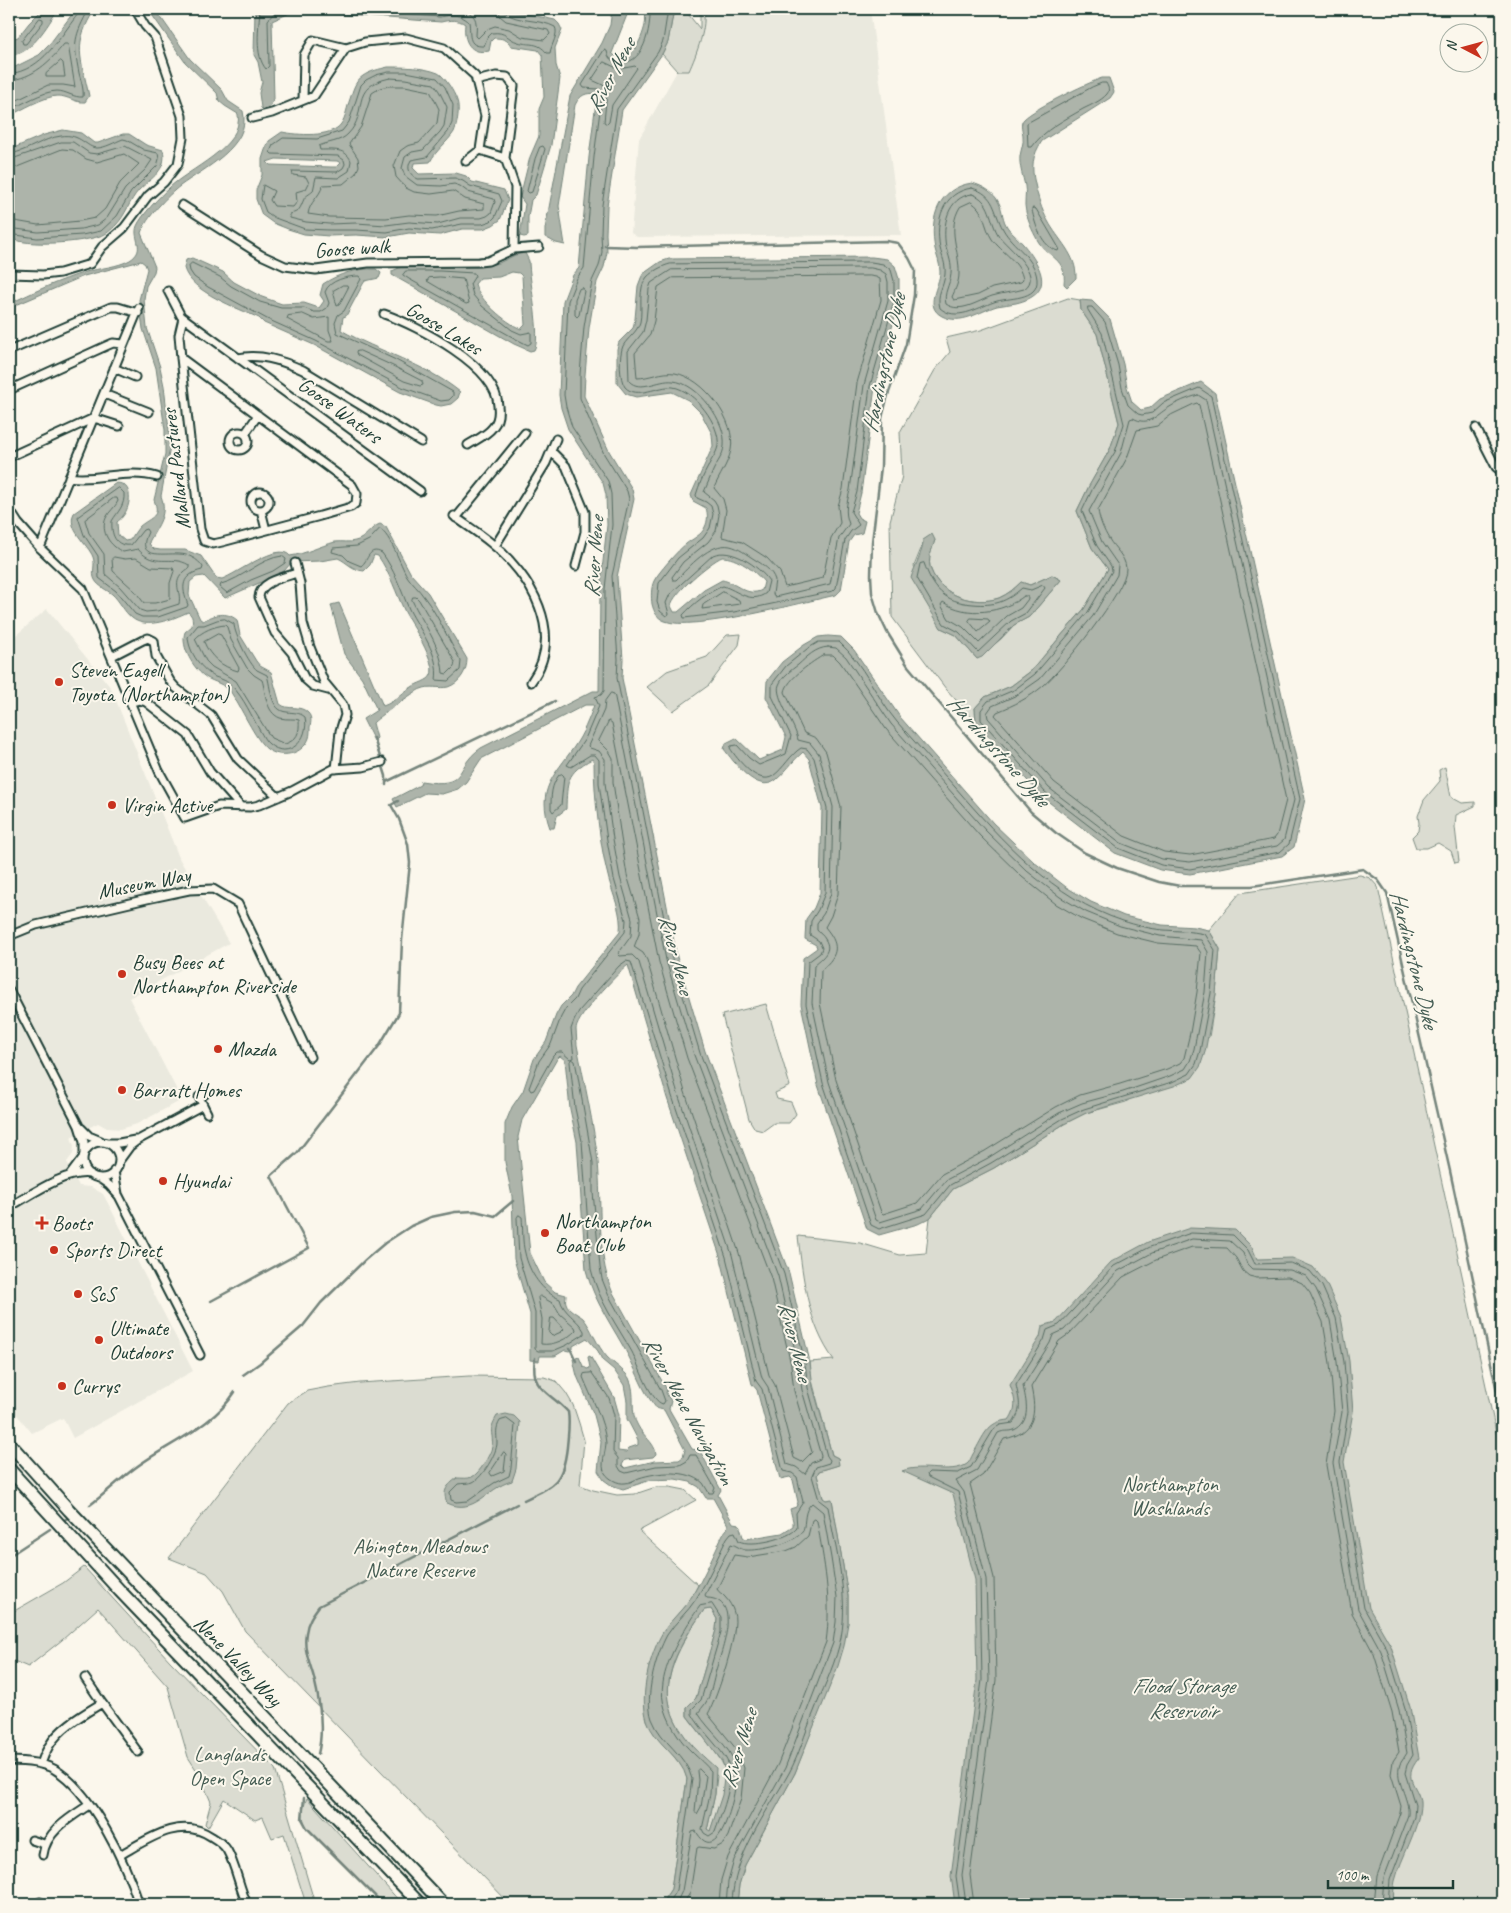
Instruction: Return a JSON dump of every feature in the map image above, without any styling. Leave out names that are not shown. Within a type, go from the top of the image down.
[{"type":"highway","name":"Nene Valley Way","points":[[9,1443],[102,1545],[443,1904]]},
{"type":"highway","name":"Nene Valley Way","points":[[9,1469],[120,1591],[420,1904]]},
{"type":"street","points":[[12,274],[44,275],[60,273],[90,264],[102,247],[124,228],[148,196],[164,182],[178,164],[183,138],[180,110],[155,37],[145,26],[135,9]]},
{"type":"street","points":[[303,100],[304,55],[313,40],[346,48],[365,42],[406,38],[444,48],[475,76],[485,116],[480,150],[466,161]]},
{"type":"street","points":[[252,118],[272,113],[314,96],[346,48]]},
{"type":"street","points":[[476,81],[496,76],[506,78],[514,86],[505,158],[515,188],[514,249]]},
{"type":"street","points":[[480,150],[505,158]]},
{"type":"street","name":"Goose walk","points":[[182,205],[253,250],[285,266],[316,270],[368,263],[479,262],[488,261],[514,249],[539,247]]},
{"type":"street","name":"Goose Waters","points":[[168,291],[183,318],[420,491]]},
{"type":"street","points":[[9,351],[111,307],[139,310],[40,548]]},
{"type":"street","name":"Goose Lakes","points":[[384,314],[414,326],[460,354],[482,372],[495,389],[498,399],[498,411],[495,424],[488,432],[468,445]]},
{"type":"street","name":"Mallard Pastures","points":[[180,358],[352,485],[357,494],[356,503],[351,506],[213,544],[204,541],[201,537],[180,358],[179,335],[183,318]]},
{"type":"street","points":[[9,390],[113,343],[124,344]]},
{"type":"street","name":"Goose Waters","points":[[238,358],[253,356],[266,358],[303,370],[421,442]]},
{"type":"street","points":[[114,368],[135,377]]},
{"type":"street","name":"Mallard Pastures","points":[[104,394],[149,412]]},
{"type":"street","points":[[245,434],[258,415]]},
{"type":"street","points":[[9,457],[94,418],[119,426]]},
{"type":"street","points":[[1476,428],[1496,467],[1502,472]]},
{"type":"street","points":[[525,433],[455,517],[495,546],[515,566],[526,581],[537,602],[546,628],[546,649],[531,682]]},
{"type":"street","points":[[495,546],[546,463],[556,439]]},
{"type":"street","points":[[551,451],[566,466],[585,512],[585,532],[576,566]]},
{"type":"street","points":[[69,477],[80,478],[130,473],[157,477]]},
{"type":"street","points":[[9,509],[18,523],[40,548],[83,589],[159,771],[185,818],[219,806],[241,807],[260,805],[336,769],[363,767],[382,762]]},
{"type":"street","points":[[261,510],[266,530]]},
{"type":"street","points":[[295,563],[302,601],[303,623],[320,676],[328,690],[345,709],[340,731],[336,769]]},
{"type":"street","points":[[298,573],[263,586],[259,592],[259,597],[275,633],[292,653],[305,679],[310,685],[328,690]]},
{"type":"street","points":[[112,656],[148,638],[154,640],[156,656],[170,681],[176,688],[211,715],[238,759],[278,797]]},
{"type":"street","points":[[131,702],[139,700],[146,702],[185,732],[210,772],[241,807]]},
{"type":"street","name":"Museum Way","points":[[9,936],[36,925],[139,901],[189,890],[213,889],[238,904],[310,1057]]},
{"type":"street","points":[[9,990],[79,1126],[84,1142],[83,1165],[90,1174]]},
{"type":"street","points":[[205,1094],[199,1098],[207,1113]]},
{"type":"street","points":[[100,1178],[106,1177],[114,1171],[130,1146],[138,1140],[203,1106]]},
{"type":"street","points":[[79,1126],[89,1136],[116,1149],[119,1161]]},
{"type":"street","points":[[70,1175],[89,1146],[104,1142],[138,1140]]},
{"type":"street","points":[[114,1171],[119,1196]]},
{"type":"street","points":[[9,1207],[70,1175],[90,1174],[110,1185],[119,1196],[200,1355]]},
{"type":"street","points":[[85,1678],[138,1752]]},
{"type":"street","points":[[41,1764],[49,1745],[57,1735],[102,1703]]},
{"type":"street","points":[[125,1749],[133,1744]]},
{"type":"street","points":[[9,1761],[41,1764],[54,1769],[64,1777],[89,1806],[120,1855],[131,1878],[139,1904]]},
{"type":"street","points":[[43,1855],[44,1844],[65,1821],[89,1806]]},
{"type":"street","points":[[120,1855],[153,1836],[170,1830],[182,1827],[203,1831],[226,1849],[247,1904]]},
{"type":"street","points":[[32,1840],[44,1844]]},
{"type":"shaded area","points":[[703,9],[870,9],[901,235],[637,237],[631,233],[639,139],[677,71],[689,71],[705,15]]},
{"type":"shaded area","points":[[47,609],[111,688],[180,860],[229,943],[129,998],[182,1100],[137,1124],[121,1129],[107,1128],[98,1123],[71,1137],[74,1146],[73,1154],[67,1162],[79,1186],[91,1187],[103,1194],[193,1371],[73,1438],[63,1418],[32,1433],[9,1405],[9,641]]},
{"type":"green space","points":[[674,9],[684,9],[700,29],[700,9],[703,9],[703,32],[689,71],[677,71],[662,54],[668,42]]},
{"type":"green space","points":[[1068,298],[1080,300],[1081,310],[1097,334],[1119,423],[1110,449],[1077,511],[1092,548],[1108,569],[1084,609],[1031,671],[1011,686],[985,697],[975,708],[976,722],[946,689],[892,617],[890,521],[902,476],[900,432],[935,370],[950,352],[946,338],[981,330]],"holes":[[[935,540],[930,558],[931,570],[942,586],[959,597],[969,600],[989,600],[1005,595],[1021,582],[1030,585],[1052,575],[1061,580],[1029,617],[1014,625],[1001,639],[977,659],[956,635],[941,628],[914,566],[923,544]]]},
{"type":"green space","points":[[741,634],[739,645],[709,685],[673,711],[647,687],[667,671],[707,657],[727,635]]},
{"type":"green space","points":[[1445,767],[1451,797],[1462,803],[1475,802],[1475,806],[1456,815],[1455,827],[1459,862],[1455,863],[1451,851],[1438,843],[1427,848],[1416,848],[1412,837],[1418,831],[1418,816],[1424,800],[1440,781],[1439,770]]},
{"type":"green space","name":"Northampton Washlands","points":[[1360,875],[1370,878],[1378,887],[1502,1460],[1502,1904],[737,1904],[739,1885],[745,1865],[795,1773],[818,1714],[848,1623],[848,1596],[832,1500],[825,1500],[823,1498],[817,1475],[819,1471],[838,1465],[838,1458],[832,1455],[810,1373],[810,1362],[834,1360],[818,1332],[808,1301],[798,1236],[860,1243],[900,1255],[926,1253],[930,1218],[953,1189],[994,1168],[1064,1124],[1086,1113],[1126,1102],[1209,1037],[1216,994],[1220,949],[1209,930],[1240,893]]},
{"type":"green space","points":[[766,1004],[790,1086],[775,1093],[777,1099],[791,1102],[796,1114],[789,1123],[774,1123],[763,1131],[755,1129],[749,1119],[722,1015]]},
{"type":"green space","name":"Abington Meadows Nature Reserve","points":[[469,1376],[544,1377],[556,1381],[573,1405],[584,1440],[580,1485],[617,1495],[635,1494],[656,1487],[670,1487],[685,1490],[696,1500],[639,1531],[698,1585],[692,1597],[663,1632],[649,1666],[647,1720],[653,1731],[684,1769],[687,1779],[671,1889],[665,1898],[665,1904],[510,1904],[245,1631],[223,1591],[207,1573],[169,1558],[288,1403],[307,1391],[360,1383]]},
{"type":"green space","name":"Langlands Open Space","points":[[84,1567],[170,1661],[275,1769],[315,1904],[306,1904],[284,1834],[272,1838],[263,1817],[255,1820],[224,1799],[208,1827],[205,1824],[211,1802],[199,1774],[188,1757],[168,1687],[98,1608],[28,1667],[9,1659],[9,1614],[63,1583]]},
{"type":"green space","points":[[711,1609],[717,1619],[716,1630],[696,1698],[687,1707],[687,1716],[714,1751],[725,1770],[725,1785],[710,1832],[707,1829],[717,1776],[679,1728],[670,1706],[668,1691],[674,1662],[680,1648],[704,1610]]},
{"type":"green space","points":[[307,1798],[402,1904],[383,1904],[307,1828],[303,1813]]},
{"type":"water","points":[[43,9],[58,9],[44,31],[31,46],[16,54],[9,54],[9,12],[12,19],[12,35],[15,38]]},
{"type":"water","points":[[76,9],[95,9],[83,32],[80,51],[89,96],[85,102],[62,96],[52,97],[9,116],[9,70],[39,55]]},
{"type":"water","points":[[148,9],[155,9],[190,59],[222,90],[228,101],[243,111],[244,124],[233,146],[224,155],[170,195],[152,214],[141,233],[155,267],[146,286],[144,299],[147,328],[160,367],[164,386],[170,447],[161,496],[163,514],[149,542],[154,549],[185,550],[201,556],[216,578],[222,579],[268,555],[285,552],[290,556],[335,542],[353,542],[362,538],[380,524],[386,527],[411,574],[428,593],[467,659],[467,663],[464,672],[456,683],[448,687],[421,689],[375,721],[373,723],[377,738],[374,741],[363,719],[377,710],[362,678],[344,654],[331,605],[339,603],[383,706],[428,679],[432,669],[427,653],[378,556],[374,555],[370,565],[364,571],[353,568],[338,558],[292,562],[284,571],[275,576],[225,598],[204,576],[196,577],[190,582],[189,595],[200,619],[203,621],[216,615],[229,615],[237,620],[240,635],[256,661],[260,666],[271,672],[280,704],[305,710],[310,716],[310,736],[306,744],[297,752],[278,754],[263,745],[230,691],[197,670],[189,658],[184,638],[185,632],[192,626],[190,614],[188,612],[175,618],[152,623],[145,623],[132,618],[112,594],[96,582],[93,575],[93,557],[73,525],[74,513],[116,483],[126,487],[129,496],[126,512],[117,522],[118,535],[125,541],[130,540],[140,526],[156,513],[154,500],[165,454],[165,430],[156,368],[143,329],[139,300],[147,269],[141,261],[84,276],[9,308],[9,304],[66,279],[130,260],[138,252],[137,226],[147,212],[169,188],[224,147],[238,126],[238,114],[219,101],[217,93],[185,62]]},
{"type":"water","points":[[255,9],[503,9],[555,20],[562,30],[555,48],[556,65],[560,78],[551,145],[536,195],[531,200],[528,217],[528,236],[520,236],[525,204],[520,197],[530,157],[539,136],[539,109],[544,97],[542,55],[538,50],[511,46],[504,39],[494,38],[491,41],[489,51],[477,51],[467,41],[465,24],[450,20],[441,22],[294,11],[272,21],[274,99],[268,110],[264,111],[261,108],[259,93],[262,82],[258,62],[254,55]]},
{"type":"water","name":"River Nene","points":[[612,9],[626,9],[627,15],[612,53],[624,58],[634,51],[641,38],[645,25],[646,9],[674,9],[668,42],[662,54],[622,110],[607,206],[607,252],[604,267],[597,282],[593,304],[585,375],[584,396],[609,451],[632,489],[634,499],[617,577],[623,659],[622,678],[677,957],[705,1051],[789,1273],[810,1362],[813,1387],[832,1455],[838,1458],[839,1465],[819,1471],[817,1475],[823,1498],[826,1500],[832,1499],[848,1596],[848,1623],[838,1666],[795,1773],[745,1865],[739,1885],[737,1904],[665,1904],[665,1898],[671,1889],[687,1779],[679,1763],[650,1728],[644,1699],[647,1675],[658,1641],[666,1627],[692,1596],[728,1525],[713,1498],[706,1498],[699,1487],[690,1482],[675,1479],[651,1480],[623,1489],[611,1485],[604,1480],[598,1471],[601,1442],[594,1415],[577,1376],[573,1359],[579,1357],[583,1366],[587,1369],[590,1368],[588,1357],[590,1356],[614,1397],[619,1415],[618,1451],[626,1452],[629,1448],[638,1445],[638,1440],[627,1419],[627,1401],[624,1385],[614,1370],[602,1360],[598,1351],[587,1338],[573,1346],[573,1349],[569,1351],[565,1350],[555,1356],[540,1356],[539,1361],[530,1360],[530,1314],[514,1259],[512,1196],[505,1162],[505,1124],[512,1107],[523,1091],[534,1059],[546,1042],[561,1006],[571,996],[575,988],[620,932],[619,912],[609,880],[600,837],[594,762],[592,759],[577,769],[570,779],[566,809],[557,816],[554,828],[550,828],[546,815],[545,803],[549,784],[580,737],[594,705],[585,705],[481,759],[466,782],[458,789],[442,794],[425,793],[397,807],[393,799],[420,785],[421,781],[436,783],[454,779],[459,775],[472,755],[481,748],[593,691],[599,691],[600,589],[607,525],[606,495],[603,483],[568,429],[559,395],[563,301],[573,275],[579,268],[597,94],[590,93],[584,95],[575,105],[559,206],[565,245],[545,237],[545,229],[570,96],[602,43],[610,25]],"holes":[[[628,965],[667,1098],[721,1259],[752,1384],[757,1390],[780,1479],[790,1477],[793,1480],[798,1502],[796,1507],[790,1509],[793,1526],[782,1533],[746,1539],[743,1537],[739,1524],[733,1523],[718,1495],[721,1490],[700,1451],[692,1449],[669,1409],[671,1401],[666,1393],[667,1390],[612,1291],[607,1276],[600,1228],[598,1162],[577,1045],[576,1029],[583,1014],[590,1005]],[[560,1056],[565,1060],[570,1109],[577,1142],[586,1270],[599,1304],[629,1357],[640,1382],[656,1407],[664,1410],[685,1450],[683,1457],[679,1460],[655,1461],[625,1468],[622,1465],[625,1460],[653,1457],[656,1454],[653,1446],[635,1421],[633,1390],[629,1378],[603,1353],[589,1326],[583,1318],[573,1312],[567,1305],[566,1295],[555,1292],[544,1282],[530,1253],[518,1137],[522,1120]],[[711,1609],[717,1619],[716,1630],[696,1698],[687,1707],[687,1716],[722,1761],[725,1770],[722,1795],[710,1831],[707,1829],[715,1794],[716,1768],[694,1747],[682,1732],[673,1716],[669,1700],[669,1685],[677,1654],[704,1610]]]},
{"type":"water","points":[[388,67],[407,67],[438,73],[451,88],[458,105],[458,119],[454,132],[430,162],[414,163],[413,168],[419,174],[456,173],[466,176],[472,182],[504,190],[508,200],[500,220],[483,229],[462,229],[440,235],[409,233],[387,237],[329,236],[304,234],[288,229],[273,223],[262,215],[256,199],[256,190],[262,175],[262,159],[269,141],[282,132],[313,134],[330,132],[341,124],[358,80],[375,70]],"holes":[[[276,159],[337,161],[341,163],[337,167],[270,165],[267,162]]]},
{"type":"water","points":[[1102,78],[1109,78],[1114,92],[1110,98],[1042,141],[1033,162],[1037,194],[1042,207],[1048,221],[1073,262],[1076,278],[1067,287],[1064,284],[1063,269],[1060,263],[1042,247],[1027,215],[1020,160],[1023,142],[1022,123],[1030,114],[1049,103]]},
{"type":"water","points":[[63,130],[81,133],[94,143],[129,134],[146,145],[163,150],[163,163],[157,173],[139,190],[119,221],[111,230],[104,234],[80,241],[54,243],[18,241],[9,238],[9,150],[44,135]]},
{"type":"water","points":[[972,183],[988,190],[997,199],[1006,225],[1036,262],[1042,279],[1041,287],[1028,299],[997,306],[963,319],[949,319],[936,312],[934,307],[933,301],[940,266],[935,249],[933,226],[935,216],[944,198],[960,186]]},
{"type":"water","points":[[525,253],[529,261],[537,334],[534,350],[530,351],[514,344],[392,275],[392,271],[404,266],[477,267],[499,263],[515,255]],"holes":[[[512,272],[519,273],[522,276],[525,325],[521,329],[494,310],[482,297],[475,284],[480,278],[499,277]]]},
{"type":"water","points":[[872,257],[887,259],[895,266],[899,279],[899,303],[875,387],[861,493],[856,513],[859,518],[865,521],[862,533],[854,535],[849,542],[841,590],[836,595],[748,615],[698,623],[665,621],[655,612],[651,595],[654,581],[678,551],[697,537],[706,525],[706,508],[693,501],[691,495],[713,446],[712,434],[701,413],[688,400],[672,392],[636,397],[626,394],[617,383],[617,349],[619,342],[633,328],[638,286],[641,278],[643,274],[660,262],[669,259]],"holes":[[[722,557],[740,562],[756,573],[764,582],[762,590],[757,592],[746,591],[722,580],[704,590],[678,612],[674,612],[671,606],[684,587],[716,560]]]},
{"type":"water","points":[[192,258],[223,272],[234,282],[262,297],[282,304],[304,303],[319,308],[324,301],[320,295],[323,284],[348,272],[376,269],[381,273],[379,278],[365,281],[346,316],[343,317],[341,330],[432,373],[460,392],[458,398],[451,404],[441,406],[400,392],[314,345],[264,323],[259,318],[216,298],[195,285],[188,277],[184,268],[186,260]]},
{"type":"water","points":[[1080,300],[1092,301],[1110,319],[1132,402],[1141,410],[1150,408],[1160,399],[1201,382],[1215,393],[1305,799],[1294,847],[1282,856],[1190,874],[1160,870],[1115,853],[1041,796],[976,722],[975,708],[985,697],[1011,686],[1031,671],[1084,609],[1108,569],[1092,548],[1077,511],[1110,449],[1119,423],[1097,334],[1081,310]]},
{"type":"water","points":[[932,534],[935,540],[930,558],[931,570],[942,586],[959,597],[979,601],[989,600],[1005,595],[1021,582],[1030,585],[1052,575],[1061,580],[1029,617],[1014,625],[982,657],[977,659],[956,635],[941,628],[911,578],[923,540]]},
{"type":"water","points":[[818,637],[841,637],[854,650],[900,717],[993,823],[1034,862],[1066,887],[1091,902],[1124,916],[1162,925],[1195,927],[1209,930],[1220,949],[1216,994],[1205,1052],[1200,1067],[1192,1078],[1174,1086],[1086,1113],[1064,1124],[994,1168],[953,1189],[930,1218],[918,1224],[879,1235],[867,1229],[818,1085],[801,1004],[803,958],[817,948],[816,945],[805,939],[806,919],[814,908],[820,893],[822,808],[809,759],[803,752],[776,780],[769,783],[761,783],[746,775],[724,749],[726,743],[736,738],[759,760],[783,750],[786,737],[766,697],[767,681],[782,662],[804,645]]},
{"type":"water","name":"Flood Storage Reservoir","points":[[1190,1228],[1235,1230],[1252,1247],[1257,1259],[1292,1258],[1313,1267],[1326,1283],[1341,1317],[1349,1361],[1353,1412],[1344,1462],[1369,1608],[1391,1646],[1410,1707],[1419,1758],[1413,1766],[1411,1778],[1420,1800],[1419,1816],[1395,1881],[1393,1904],[955,1904],[951,1876],[977,1680],[975,1580],[953,1494],[902,1471],[918,1468],[953,1469],[967,1464],[991,1426],[1009,1420],[1012,1415],[1015,1403],[1010,1385],[1040,1337],[1042,1326],[1056,1322],[1111,1262],[1148,1242]]},
{"type":"water","points":[[506,1414],[514,1416],[520,1422],[516,1469],[512,1481],[503,1484],[473,1504],[457,1506],[447,1503],[445,1491],[451,1483],[457,1478],[472,1477],[484,1464],[492,1447],[494,1422],[497,1416]]},
{"type":"waterway","name":"Hardingstone Dyke","points":[[605,246],[637,247],[886,241],[898,243],[915,270],[914,295],[906,344],[882,418],[881,467],[872,542],[872,593],[878,613],[887,632],[908,666],[1031,812],[1056,833],[1085,853],[1117,868],[1159,882],[1180,886],[1252,886],[1363,869],[1378,880],[1387,893],[1450,1171],[1502,1415]]},
{"type":"waterway","points":[[386,782],[555,701]]},
{"type":"waterway","points":[[374,738],[386,776],[386,785]]},
{"type":"waterway","points":[[211,1301],[309,1248],[271,1176],[297,1153],[379,1046],[399,1013],[402,940],[410,863],[408,844],[399,819],[391,805],[398,801]]},
{"type":"waterway","points":[[243,1375],[303,1326],[321,1303],[365,1260],[385,1243],[411,1226],[431,1217],[455,1212],[475,1211],[495,1216],[513,1201]]},
{"type":"waterway","points":[[570,1348],[576,1361]]},
{"type":"waterway","points":[[524,1500],[550,1486],[560,1475],[565,1459],[569,1430],[568,1412],[538,1384],[534,1369],[535,1358]]},
{"type":"waterway","points":[[90,1505],[135,1468],[214,1416],[235,1392]]},
{"type":"waterway","points":[[318,1754],[321,1735],[319,1706],[305,1639],[309,1622],[319,1606],[517,1504]]},
{"type":"waterway","points":[[64,1520],[68,1518]]},
{"type":"waterway","points":[[9,1556],[50,1529]]},
{"type":"waterway","points":[[304,1798],[302,1819],[307,1828],[383,1904]]},
{"type":"place","name":"Steven Eagell Toyota (Northampton)","points":[[59,682]]},
{"type":"place","name":"Virgin Active","points":[[112,805]]},
{"type":"place","name":"Busy Bees at Northampton Riverside","points":[[122,974]]},
{"type":"place","name":"Mazda","points":[[218,1049]]},
{"type":"place","name":"Barratt Homes","points":[[122,1090]]},
{"type":"place","name":"Hyundai","points":[[163,1181]]},
{"type":"place","name":"Boots","points":[[42,1223]]},
{"type":"place","name":"Northampton Boat Club","points":[[545,1233]]},
{"type":"place","name":"Sports Direct","points":[[54,1250]]},
{"type":"place","name":"ScS","points":[[78,1294]]},
{"type":"place","name":"Ultimate Outdoors","points":[[99,1340]]},
{"type":"place","name":"Currys","points":[[62,1386]]},
{"type":"water label","name":"River Nene Navigation","points":[[689,1410]]}]
